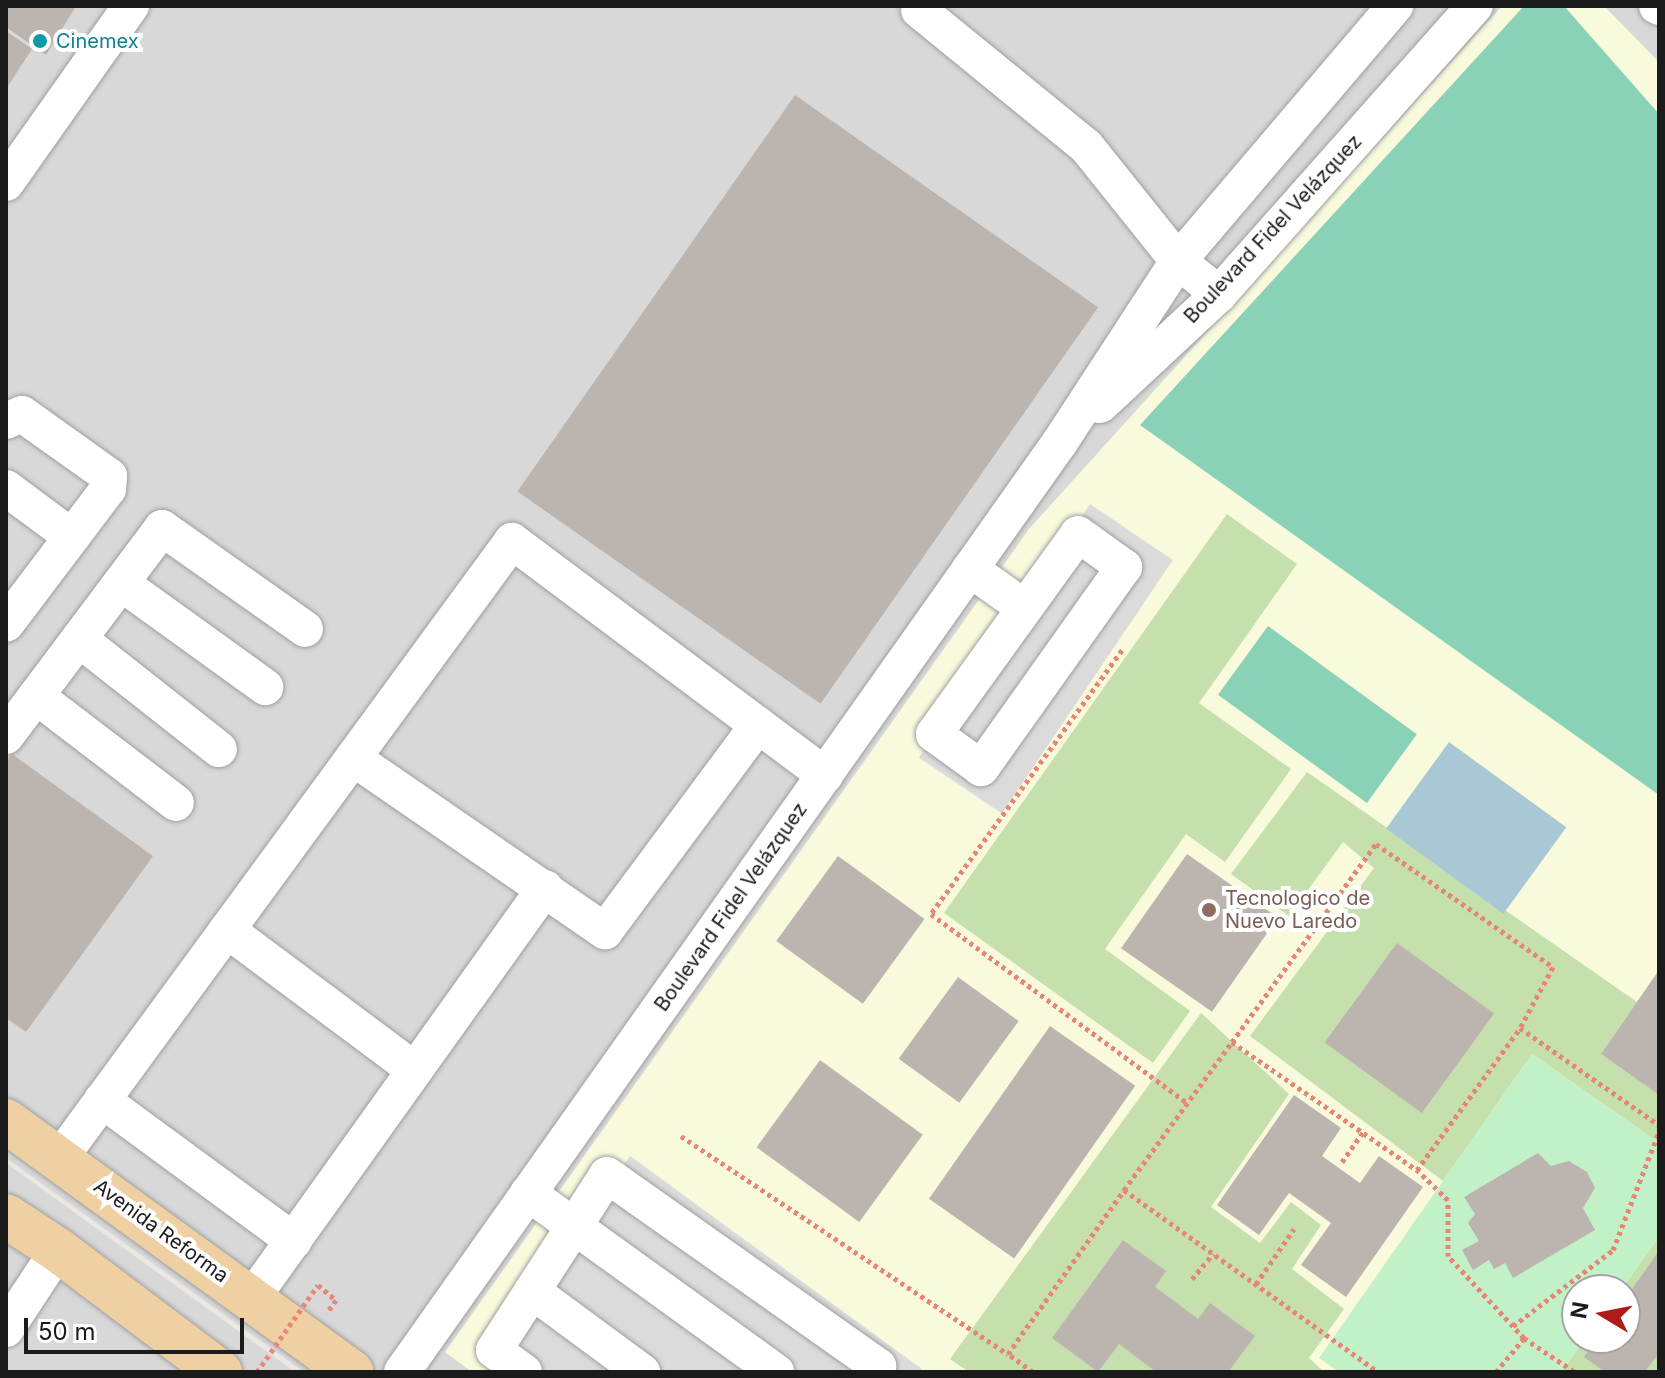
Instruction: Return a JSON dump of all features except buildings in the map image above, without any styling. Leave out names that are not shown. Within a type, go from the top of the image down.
[{"type":"main road","name":"Avenida Reforma","points":[[6,1121],[352,1372]]},
{"type":"main road","points":[[6,1216],[58,1250],[220,1372]]},
{"type":"street","points":[[6,183],[131,6]]},
{"type":"street","name":"Boulevard Fidel Velázquez","points":[[402,1372],[1060,442],[1178,261],[1395,6]]},
{"type":"street","name":"Boulevard Fidel Velázquez","points":[[1060,442],[1219,294],[1475,6]]},
{"type":"street","points":[[919,10],[1086,146],[1178,261],[1219,294]]},
{"type":"street","points":[[6,421],[22,414],[109,476],[108,489],[72,537],[18,585],[6,624]]},
{"type":"street","points":[[6,488],[72,537]]},
{"type":"street","points":[[6,736],[162,528],[305,629]]},
{"type":"street","points":[[1078,534],[1124,567],[981,768],[934,734],[1025,608],[1078,534]]},
{"type":"street","points":[[60,1158],[512,541],[825,775]]},
{"type":"street","points":[[970,569],[1025,608]]},
{"type":"street","points":[[121,583],[265,687]]},
{"type":"street","points":[[79,639],[219,749]]},
{"type":"street","points":[[36,696],[176,803]]},
{"type":"street","points":[[353,758],[605,931],[758,725]]},
{"type":"street","points":[[252,1298],[545,888]]},
{"type":"street","points":[[227,930],[415,1070]]},
{"type":"street","points":[[102,1100],[294,1241]]},
{"type":"street","points":[[524,1372],[494,1350],[607,1175],[878,1366],[875,1372]]},
{"type":"street","points":[[528,1193],[776,1372]]},
{"type":"street","points":[[6,1329],[58,1250]]},
{"type":"street","points":[[532,1291],[642,1372]]},
{"type":"path","points":[[1122,650],[931,914],[1187,1103]]},
{"type":"path","points":[[1008,1354],[1376,844],[1553,967],[1520,1028],[1417,1170]]},
{"type":"path","points":[[1520,1028],[1659,1125]]},
{"type":"path","points":[[1232,1042],[1417,1170],[1448,1200],[1448,1256],[1524,1338],[1575,1372]]},
{"type":"path","points":[[1342,1162],[1363,1132]]},
{"type":"path","points":[[1513,1326],[1613,1250],[1659,1132]]},
{"type":"path","points":[[681,1136],[1033,1372]]},
{"type":"path","points":[[1124,1190],[1378,1372]]},
{"type":"path","points":[[1256,1284],[1294,1229]]},
{"type":"path","points":[[1192,1279],[1213,1254]]},
{"type":"path","points":[[257,1372],[318,1285],[336,1300],[326,1314]]},
{"type":"path","points":[[1496,1372],[1524,1338]]},
{"type":"shaded area","points":[[6,6],[1659,6],[1659,1372],[304,1372],[6,1158]]},
{"type":"shaded area","name":"Tecnologico de Nuevo Laredo","points":[[1502,6],[1604,6],[1659,62],[1659,1372],[472,1372],[445,1352],[1029,529]]},
{"type":"shaded area","points":[[1090,504],[1173,560],[1002,814],[919,758]]},
{"type":"shaded area","points":[[630,1156],[922,1369],[919,1372],[541,1372],[497,1340]]},
{"type":"shaded area","points":[[6,1163],[295,1372],[6,1372]]},
{"type":"green space","points":[[1524,6],[1564,6],[1659,114],[1659,795],[1140,425]]},
{"type":"green space","points":[[1227,514],[1297,564],[1199,703],[1291,769],[1225,862],[1186,834],[1105,949],[1190,1011],[1153,1063],[944,913]]},
{"type":"green space","points":[[1268,626],[1417,734],[1367,803],[1218,695]]},
{"type":"green space","points":[[1307,772],[1637,1002],[1601,1054],[1659,1095],[1659,1143],[1532,1054],[1443,1181],[1250,1036],[1374,868],[1343,842],[1289,916],[1231,874]]},
{"type":"green space","points":[[1201,1013],[1289,1094],[1211,1207],[1260,1243],[1291,1202],[1321,1225],[1292,1269],[1344,1309],[1309,1358],[1322,1370],[969,1372],[950,1359]]},
{"type":"green space","points":[[1532,1054],[1659,1143],[1659,1237],[1632,1274],[1561,1274],[1561,1354],[1574,1354],[1561,1372],[1339,1372],[1319,1358]]},
{"type":"green space","points":[[1659,1237],[1659,1372],[1561,1372],[1574,1354],[1641,1354],[1641,1274],[1632,1274]]},
{"type":"water","points":[[1449,742],[1566,827],[1503,914],[1386,829]]},
{"type":"place","name":"Cinemex","points":[[40,41]]},
{"type":"place","name":"Tecnologico de Nuevo Laredo","points":[[1209,910]]}]
